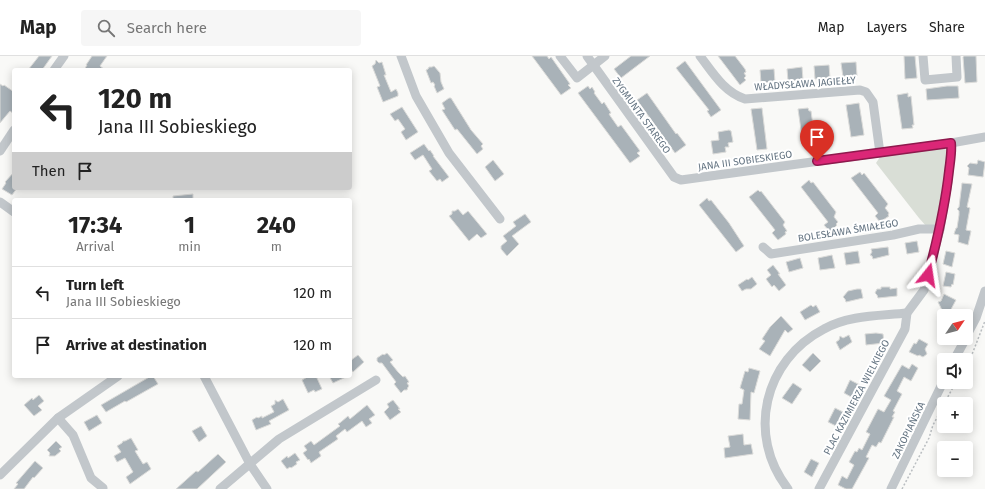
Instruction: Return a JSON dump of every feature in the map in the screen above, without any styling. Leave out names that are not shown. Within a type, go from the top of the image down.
[{"type":"street","points":[[55,68],[64,56]]},
{"type":"street","points":[[401,56],[416,96],[449,153],[500,219]]},
{"type":"street","points":[[560,56],[577,78],[605,56]]},
{"type":"street","name":"ZYGMUNTA STAREGO","points":[[587,56],[674,177]]},
{"type":"street","name":"WŁADYSŁAWA JAGIEŁŁY","points":[[700,56],[724,87],[737,96],[745,99],[860,90],[866,92],[873,102],[880,153]]},
{"type":"street","points":[[923,56],[925,80],[957,77],[956,56]]},
{"type":"street","points":[[0,150],[12,133]]},
{"type":"street","name":"JANA III SOBIESKIEGO","points":[[674,177],[681,180],[688,180],[985,137]]},
{"type":"street","points":[[788,489],[774,467],[765,435],[767,401],[783,363],[797,348],[824,328],[842,321],[862,317],[907,313],[924,290],[940,229],[948,182],[951,143]]},
{"type":"street","points":[[0,202],[12,211]]},
{"type":"street","name":"BOLESŁAWA ŚMIAŁEGO","points":[[763,247],[772,254],[892,235],[919,229],[940,229]]},
{"type":"street","points":[[973,324],[985,290]]},
{"type":"street","name":"PLAC KAZIMIERZA WIELKIEGO","points":[[819,489],[905,329],[907,313]]},
{"type":"street","points":[[0,475],[58,418],[115,378]]},
{"type":"street","points":[[205,378],[250,464],[267,489]]},
{"type":"street","points":[[220,489],[279,439],[376,380]]},
{"type":"street","name":"ZAKOPIAŃSKA","points":[[891,489],[940,389]]},
{"type":"street","points":[[58,418],[73,436],[91,478],[103,488]]},
{"type":"path","points":[[973,353],[985,321]]},
{"type":"path","points":[[902,489],[929,438],[937,417]]},
{"type":"shaded area","points":[[944,148],[948,152],[936,227],[927,227],[876,163],[880,157]]},
{"type":"building","points":[[39,56],[52,56],[43,68],[30,68]]},
{"type":"building","points":[[92,56],[107,56],[100,66],[102,68],[85,68]]},
{"type":"building","points":[[532,56],[547,56],[549,59],[551,57],[570,84],[568,85],[571,88],[561,95]]},
{"type":"building","points":[[631,56],[650,56],[621,78],[614,69]]},
{"type":"building","points":[[718,56],[735,56],[745,69],[746,72],[744,73],[746,76],[744,78],[746,80],[740,85]]},
{"type":"building","points":[[904,56],[915,56],[917,78],[905,79]]},
{"type":"building","points":[[964,56],[976,56],[977,82],[965,83]]},
{"type":"building","points":[[376,60],[379,63],[382,62],[386,75],[384,75],[391,92],[396,89],[398,93],[398,96],[383,102],[377,87],[380,86],[372,66],[375,64]]},
{"type":"building","points":[[685,61],[721,110],[711,117],[707,111],[709,110],[676,68]]},
{"type":"building","points":[[856,62],[857,76],[843,77],[841,63]]},
{"type":"building","points":[[829,65],[830,78],[815,79],[814,66]]},
{"type":"building","points":[[434,66],[440,73],[441,82],[444,89],[437,93],[434,86],[435,85],[433,82],[431,83],[426,70],[429,67]]},
{"type":"building","points":[[802,67],[803,80],[788,81],[787,69]]},
{"type":"building","points":[[774,69],[775,82],[761,83],[760,70]]},
{"type":"building","points":[[0,84],[12,91],[12,112],[10,111],[0,123]]},
{"type":"building","points":[[588,86],[590,89],[592,87],[595,92],[594,93],[602,104],[604,102],[611,113],[609,114],[618,127],[621,125],[640,151],[637,153],[640,156],[630,163],[578,93]]},
{"type":"building","points":[[958,86],[959,98],[927,100],[926,89]]},
{"type":"building","points":[[647,93],[676,134],[677,133],[686,145],[675,153],[637,100]]},
{"type":"building","points":[[908,93],[908,97],[911,96],[914,125],[912,125],[913,128],[902,129],[897,95]]},
{"type":"building","points":[[451,98],[471,130],[483,144],[481,146],[483,149],[477,154],[457,129],[455,130],[442,110],[445,109],[442,103]]},
{"type":"building","points":[[859,103],[864,135],[851,137],[846,105]]},
{"type":"building","points":[[402,107],[418,132],[406,140],[401,132],[405,129],[398,119],[395,121],[390,114]]},
{"type":"building","points":[[762,108],[767,149],[757,150],[751,109]]},
{"type":"building","points":[[808,108],[809,111],[811,111],[815,140],[813,142],[803,144],[798,109]]},
{"type":"building","points":[[731,131],[733,142],[728,143],[729,147],[725,147],[726,152],[713,154],[711,141],[719,140],[718,132]]},
{"type":"building","points":[[424,144],[449,177],[442,182],[440,179],[437,181],[429,171],[432,169],[423,155],[415,160],[410,153]]},
{"type":"building","points":[[493,160],[504,174],[495,181],[485,167]]},
{"type":"building","points":[[978,160],[985,162],[983,177],[968,175],[969,168],[967,166],[970,163],[977,164]]},
{"type":"building","points":[[860,172],[862,175],[864,173],[888,204],[885,208],[889,213],[889,216],[880,222],[875,216],[878,213],[851,178]]},
{"type":"building","points":[[12,174],[12,190],[16,190],[12,195],[2,189],[6,183],[5,182]]},
{"type":"building","points":[[809,180],[811,183],[813,182],[836,212],[834,217],[838,222],[830,232],[824,225],[828,222],[801,187]]},
{"type":"building","points":[[962,183],[972,184],[967,207],[970,208],[966,230],[971,231],[968,245],[958,242],[959,235],[954,234],[957,228],[959,211],[957,209],[959,207]]},
{"type":"building","points":[[758,190],[760,192],[761,191],[785,222],[783,225],[787,231],[785,232],[786,234],[778,240],[772,233],[775,230],[749,197]]},
{"type":"building","points":[[193,194],[193,198],[173,198],[173,196]]},
{"type":"building","points":[[707,198],[709,201],[711,200],[729,223],[744,246],[736,252],[699,205]]},
{"type":"building","points":[[458,209],[463,215],[468,211],[487,234],[481,238],[477,234],[469,241],[449,216],[452,214],[452,211]]},
{"type":"building","points":[[525,214],[531,222],[512,236],[519,244],[507,256],[501,249],[501,246],[507,241],[503,236],[516,226],[513,222]]},
{"type":"building","points":[[917,241],[919,252],[907,254],[905,243]]},
{"type":"building","points":[[888,247],[889,255],[873,259],[870,255],[872,252],[871,249]]},
{"type":"building","points":[[858,251],[860,263],[846,265],[844,253]]},
{"type":"building","points":[[946,251],[955,253],[952,267],[943,264]]},
{"type":"building","points":[[832,255],[835,268],[820,270],[818,258]]},
{"type":"building","points":[[800,258],[803,268],[789,272],[786,262]]},
{"type":"building","points":[[773,265],[786,285],[779,291],[774,285],[772,287],[766,279],[771,275],[767,270]]},
{"type":"building","points":[[946,272],[955,274],[953,285],[952,284],[951,287],[943,286]]},
{"type":"building","points":[[752,277],[757,284],[751,289],[742,291],[738,285]]},
{"type":"building","points":[[881,287],[890,287],[890,289],[897,288],[897,296],[878,298],[875,293],[877,289],[881,289]]},
{"type":"building","points":[[861,289],[863,298],[846,302],[843,297],[848,291]]},
{"type":"building","points":[[944,294],[956,300],[951,309],[942,309],[938,302],[941,301]]},
{"type":"building","points":[[811,305],[813,307],[816,305],[820,312],[805,320],[800,312]]},
{"type":"building","points":[[781,316],[793,329],[788,333],[785,330],[770,356],[759,349],[765,341],[762,339],[770,327]]},
{"type":"building","points":[[865,334],[883,334],[884,343],[866,345]]},
{"type":"building","points":[[849,335],[852,342],[840,350],[836,342],[839,340],[840,336],[843,338]]},
{"type":"building","points":[[919,339],[928,344],[925,349],[927,354],[923,357],[909,352],[914,343],[916,344]]},
{"type":"building","points":[[387,353],[393,360],[390,362],[403,377],[405,376],[409,382],[407,383],[409,386],[407,390],[404,390],[401,393],[394,384],[396,382],[382,363],[377,361],[377,358]]},
{"type":"building","points":[[813,353],[821,361],[810,372],[802,365]]},
{"type":"building","points":[[358,355],[364,362],[353,372],[352,371],[352,360]]},
{"type":"building","points":[[912,364],[918,368],[911,381],[904,377],[897,391],[902,394],[893,411],[895,412],[892,417],[894,417],[881,443],[879,442],[876,447],[872,445],[866,457],[869,458],[852,489],[846,489],[838,485],[842,476],[847,479],[854,465],[849,462],[855,451],[857,452],[859,448],[862,450],[870,434],[866,432],[878,409],[884,412],[891,400],[884,396],[902,365],[909,369]]},
{"type":"building","points":[[749,368],[760,371],[754,393],[751,392],[750,420],[738,419],[739,404],[742,404],[744,390],[740,388],[745,371],[748,372]]},
{"type":"building","points":[[148,378],[154,378],[158,384],[106,412],[101,405]]},
{"type":"building","points":[[306,378],[317,378],[322,389],[315,392],[314,390],[308,393],[302,380]]},
{"type":"building","points":[[330,378],[344,378],[333,383]]},
{"type":"building","points":[[850,380],[860,385],[853,398],[844,393]]},
{"type":"building","points":[[793,383],[802,389],[792,404],[782,398]]},
{"type":"building","points":[[39,395],[44,401],[38,406],[42,410],[34,416],[24,405],[32,398],[33,400]]},
{"type":"building","points":[[283,399],[289,410],[269,421],[271,424],[256,430],[252,420],[262,416],[262,418],[274,412],[271,406],[275,404],[275,400],[278,402]]},
{"type":"building","points":[[393,400],[401,412],[390,420],[384,412],[389,407],[387,404]]},
{"type":"building","points":[[367,405],[375,415],[369,419],[372,423],[366,427],[362,421],[347,432],[345,429],[336,436],[338,439],[319,452],[321,456],[311,463],[309,459],[308,460],[303,453],[307,450],[304,446],[311,441],[314,445],[340,426],[338,424],[348,416],[350,419]]},
{"type":"building","points":[[835,408],[843,412],[836,426],[828,422]]},
{"type":"building","points":[[97,415],[102,423],[89,431],[84,422]]},
{"type":"building","points":[[201,426],[207,436],[199,442],[192,431]]},
{"type":"building","points":[[743,434],[744,445],[751,444],[753,454],[725,458],[724,448],[730,447],[728,436]]},
{"type":"building","points":[[131,438],[138,450],[135,451],[143,464],[147,462],[151,469],[130,484],[126,477],[133,472],[125,458],[117,462],[114,456],[121,452],[117,446],[123,441]]},
{"type":"building","points":[[56,441],[62,447],[59,449],[61,451],[55,456],[49,456],[50,453],[47,450]]},
{"type":"building","points":[[295,453],[300,460],[296,462],[297,464],[287,469],[281,461],[287,456],[288,458]]},
{"type":"building","points":[[218,454],[226,462],[197,489],[176,489],[196,471],[198,472]]},
{"type":"building","points":[[811,459],[819,463],[812,477],[804,472]]},
{"type":"building","points":[[35,461],[43,468],[34,478],[33,477],[24,489],[14,489],[18,484],[16,483]]},
{"type":"route","points":[[817,161],[951,143],[948,182],[940,229],[928,275]]}]
